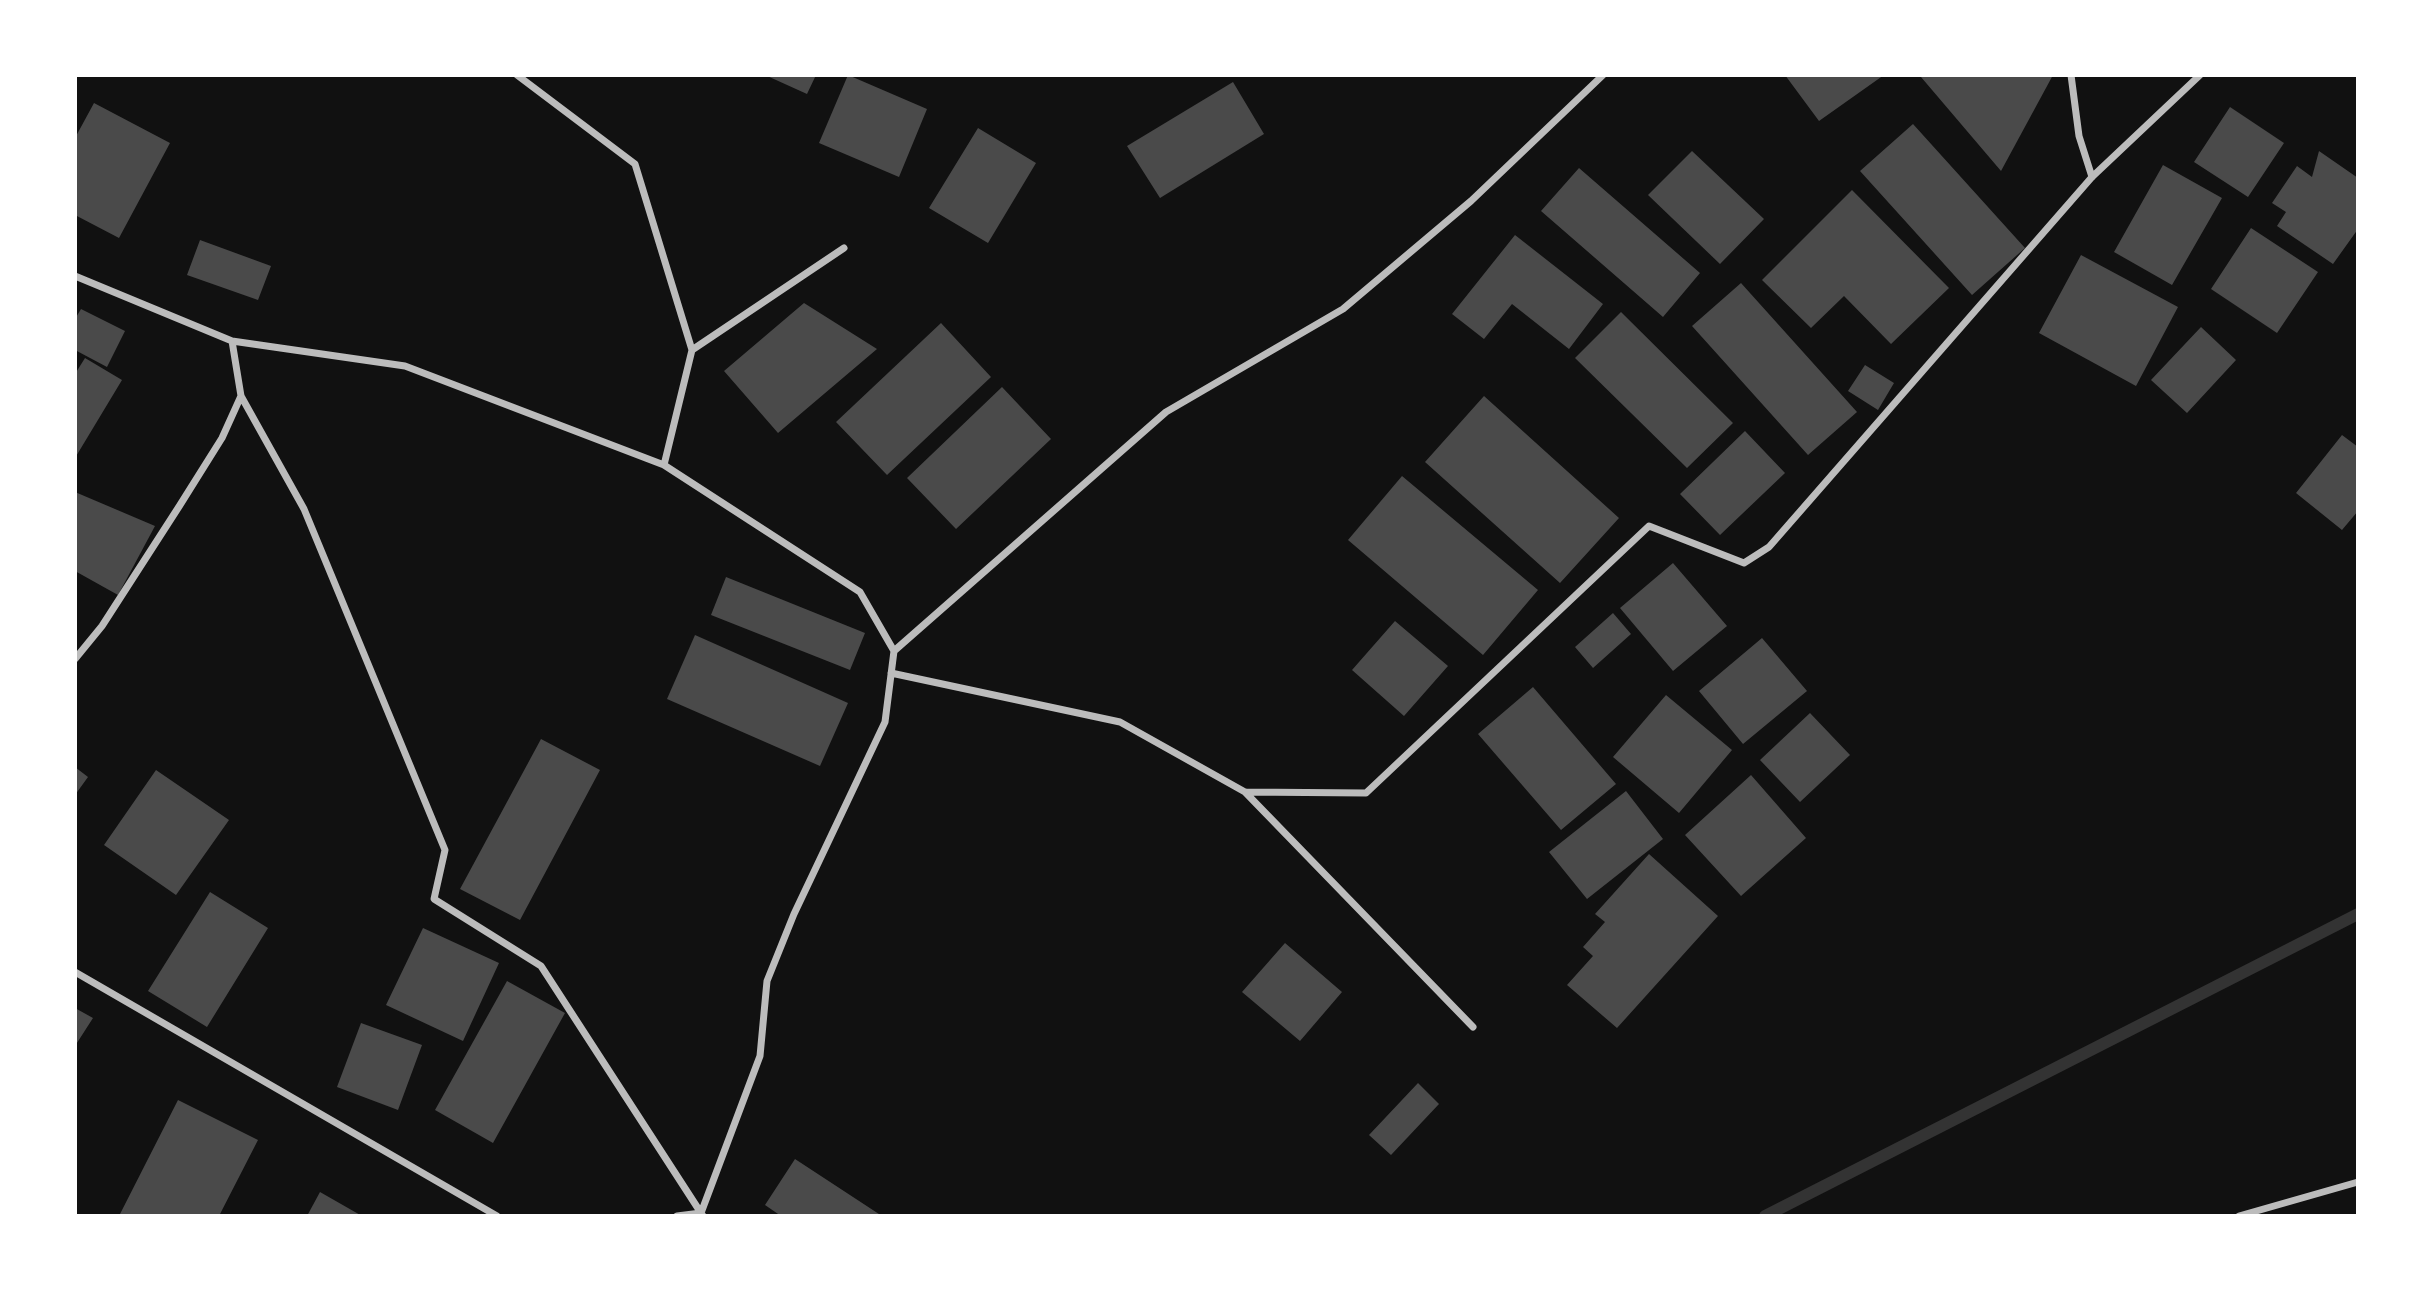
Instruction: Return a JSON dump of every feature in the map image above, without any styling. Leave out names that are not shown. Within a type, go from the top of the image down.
[{"type":"street","points":[[517,75],[635,164],[692,350],[664,465]]},
{"type":"street","points":[[894,651],[1166,412],[1343,309],[1471,201],[1603,75]]},
{"type":"street","points":[[2071,75],[2079,136],[2092,177]]},
{"type":"street","points":[[1245,792],[1366,793],[1650,526],[1744,563],[1769,547],[2092,177],[2200,75]]},
{"type":"street","points":[[692,350],[844,248]]},
{"type":"street","points":[[75,276],[232,341],[405,366],[664,465],[860,592],[894,651],[885,722],[794,914],[767,981],[760,1056],[702,1214]]},
{"type":"street","points":[[232,341],[241,396],[304,509],[445,850],[435,899],[541,966],[702,1214]]},
{"type":"street","points":[[75,659],[102,626],[180,505],[222,438],[241,396]]},
{"type":"street","points":[[891,673],[1120,722],[1245,792],[1473,1027]]},
{"type":"street","points":[[75,972],[497,1216]]},
{"type":"street","points":[[2239,1216],[2358,1182]]},
{"type":"street","points":[[677,1216],[702,1214]]},
{"type":"building","points":[[765,75],[816,75],[807,94]]},
{"type":"building","points":[[848,75],[927,109],[899,177],[819,143]]},
{"type":"building","points":[[1785,75],[1884,75],[1819,121]]},
{"type":"building","points":[[2053,75],[2001,171],[1921,77]]},
{"type":"building","points":[[1233,82],[1264,134],[1160,198],[1127,146]]},
{"type":"building","points":[[94,103],[170,143],[119,238],[75,215],[75,138]]},
{"type":"building","points":[[2230,107],[2284,143],[2248,197],[2194,162]]},
{"type":"building","points":[[1913,124],[2025,248],[1972,295],[1860,171]]},
{"type":"building","points":[[978,128],[1036,163],[988,243],[929,208]]},
{"type":"building","points":[[1692,151],[1764,219],[1720,264],[1648,195]]},
{"type":"building","points":[[2319,151],[2358,178],[2358,229],[2333,264],[2277,226],[2286,212],[2272,203],[2297,166],[2312,177]]},
{"type":"building","points":[[2163,165],[2222,198],[2172,285],[2114,252]]},
{"type":"building","points":[[1579,168],[1700,273],[1663,317],[1541,211]]},
{"type":"building","points":[[1852,190],[1949,288],[1891,344],[1844,296],[1811,328],[1762,280]]},
{"type":"building","points":[[2251,228],[2318,272],[2277,333],[2211,289]]},
{"type":"building","points":[[1515,235],[1603,304],[1569,349],[1512,304],[1484,339],[1452,314]]},
{"type":"building","points":[[200,240],[271,266],[258,300],[187,275]]},
{"type":"building","points":[[2081,255],[2178,307],[2136,386],[2039,333]]},
{"type":"building","points":[[1741,283],[1857,412],[1808,455],[1692,326]]},
{"type":"building","points":[[804,303],[877,349],[778,433],[724,371]]},
{"type":"building","points":[[81,309],[125,331],[107,367],[75,350],[75,319]]},
{"type":"building","points":[[1621,312],[1733,423],[1687,468],[1575,358]]},
{"type":"building","points":[[941,323],[991,377],[887,475],[836,422]]},
{"type":"building","points":[[2201,327],[2236,360],[2187,413],[2151,380]]},
{"type":"building","points":[[85,358],[122,380],[75,458],[75,374]]},
{"type":"building","points":[[1865,365],[1894,383],[1878,410],[1848,391]]},
{"type":"building","points":[[1002,387],[1051,439],[956,529],[907,478]]},
{"type":"building","points":[[1484,396],[1619,518],[1560,583],[1425,462]]},
{"type":"building","points":[[1745,431],[1785,473],[1720,535],[1680,494]]},
{"type":"building","points":[[2342,435],[2358,447],[2358,511],[2342,530],[2296,493]]},
{"type":"building","points":[[1402,476],[1538,590],[1483,655],[1348,540]]},
{"type":"building","points":[[75,492],[155,526],[118,595],[75,571]]},
{"type":"building","points":[[1673,563],[1727,626],[1673,671],[1620,608]]},
{"type":"building","points":[[726,577],[865,633],[850,670],[711,615]]},
{"type":"building","points":[[1613,613],[1631,634],[1593,668],[1575,647]]},
{"type":"building","points":[[1395,621],[1448,666],[1404,716],[1352,670]]},
{"type":"building","points":[[695,635],[848,703],[820,766],[667,699]]},
{"type":"building","points":[[1762,638],[1807,691],[1743,744],[1699,691]]},
{"type":"building","points":[[1533,687],[1616,784],[1561,830],[1478,734]]},
{"type":"building","points":[[1666,695],[1732,750],[1679,813],[1613,757]]},
{"type":"building","points":[[1810,713],[1850,755],[1800,802],[1760,760]]},
{"type":"building","points":[[541,739],[600,770],[520,920],[460,889]]},
{"type":"building","points":[[75,767],[88,777],[75,795]]},
{"type":"building","points":[[156,770],[229,820],[176,895],[104,845]]},
{"type":"building","points":[[1751,775],[1806,838],[1741,896],[1685,835]]},
{"type":"building","points":[[1626,791],[1663,839],[1587,899],[1549,852]]},
{"type":"building","points":[[1649,854],[1718,916],[1617,1028],[1567,985],[1593,956],[1583,947],[1605,922],[1595,914]]},
{"type":"building","points":[[210,892],[268,928],[207,1027],[148,991]]},
{"type":"building","points":[[423,928],[499,963],[463,1041],[386,1005]]},
{"type":"building","points":[[1285,943],[1342,992],[1300,1041],[1242,992]]},
{"type":"building","points":[[507,981],[565,1013],[493,1143],[435,1110]]},
{"type":"building","points":[[75,1008],[93,1018],[75,1046]]},
{"type":"building","points":[[361,1023],[422,1045],[398,1110],[337,1087]]},
{"type":"building","points":[[1418,1083],[1439,1104],[1391,1155],[1369,1135]]},
{"type":"building","points":[[178,1100],[258,1140],[219,1216],[119,1216]]},
{"type":"building","points":[[795,1159],[882,1216],[781,1216],[765,1205]]},
{"type":"building","points":[[320,1192],[362,1216],[307,1216]]},
{"type":"waterway","points":[[1765,1216],[2358,914]]}]
